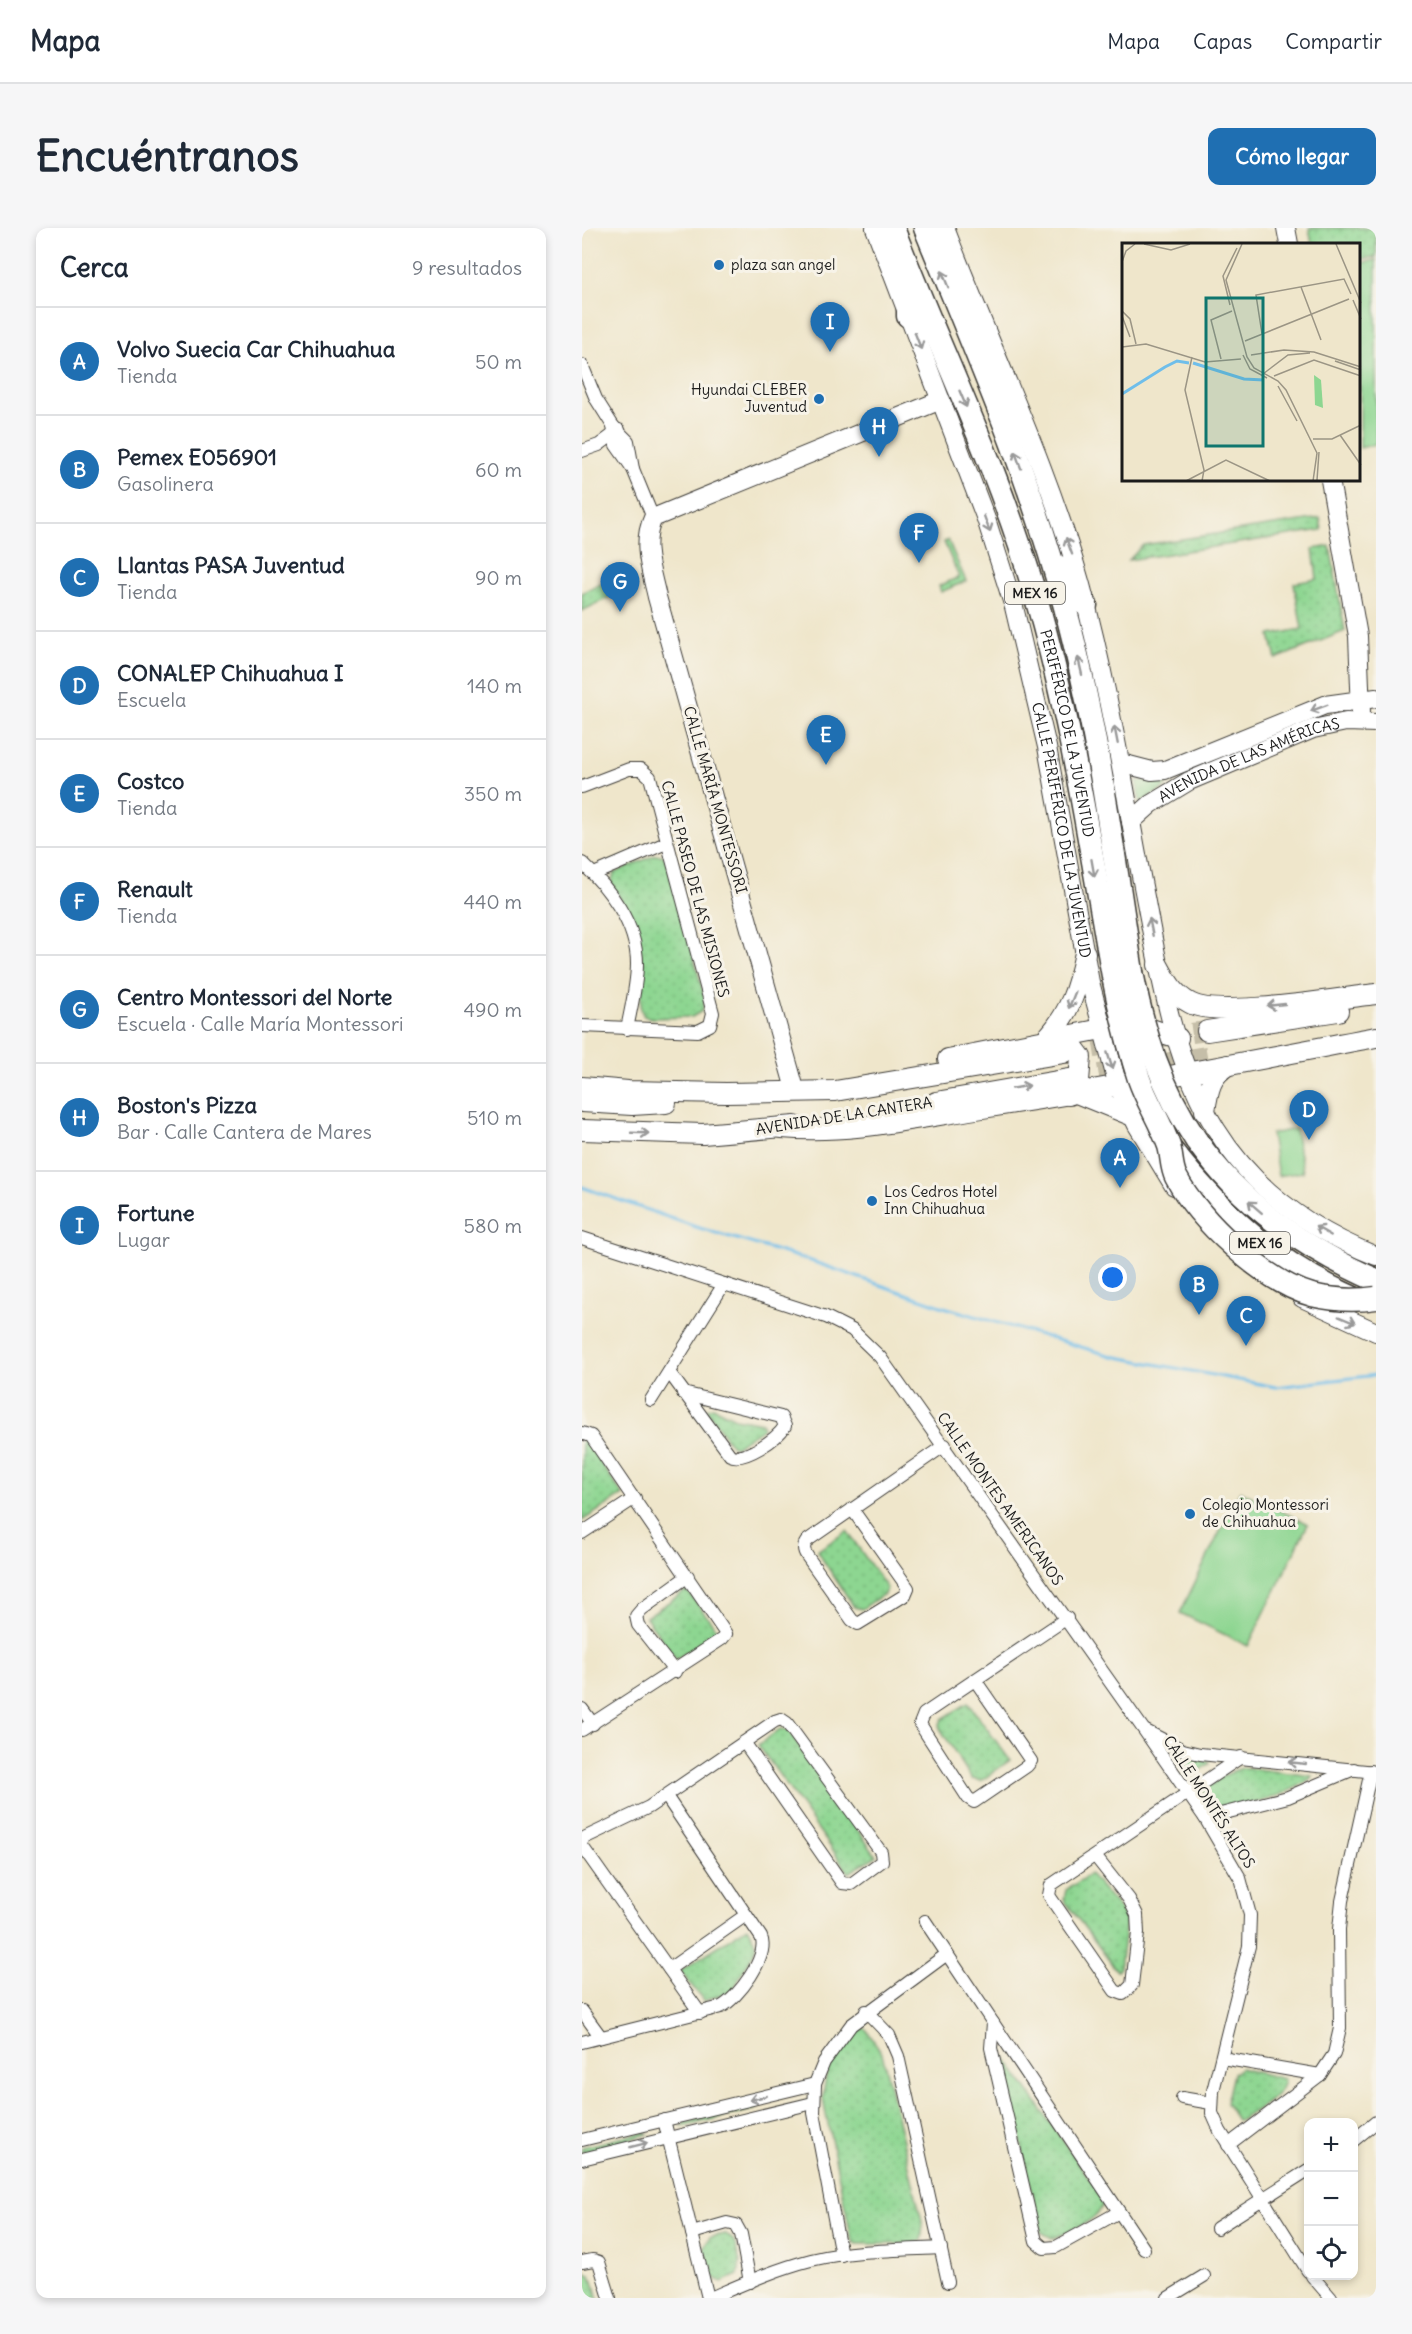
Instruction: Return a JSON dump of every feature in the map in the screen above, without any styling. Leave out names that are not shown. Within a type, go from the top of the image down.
[{"type":"highway","name":"PERIFÉRICO DE LA JUVENTUD","points":[[893,228],[998,488],[1034,590],[1123,974]]},
{"type":"highway","name":"PERIFÉRICO DE LA JUVENTUD","points":[[933,233],[1016,454],[1049,552],[1068,618],[1092,722],[1123,974]]},
{"type":"highway","points":[[908,265],[908,316]]},
{"type":"highway","points":[[1049,552],[1086,605]]},
{"type":"highway","name":"MEX 16","points":[[1123,974],[1163,1083],[1179,1114],[1196,1140],[1233,1185],[1276,1225],[1338,1264],[1376,1281]]},
{"type":"highway","name":"MEX 16","points":[[1123,974],[1126,1036],[1139,1079],[1169,1147],[1214,1202],[1262,1245],[1325,1286],[1376,1307]]},
{"type":"highway","points":[[1169,1147],[1175,1175],[1189,1198],[1221,1233],[1261,1268],[1284,1283],[1311,1294],[1339,1299],[1376,1298]]},
{"type":"main road","name":"CALLE PERIFÉRICO DE LA JUVENTUD","points":[[875,228],[986,519],[1014,607],[1047,747],[1090,982],[1118,1086],[1135,1120],[1180,1196],[1195,1215],[1239,1256],[1282,1287],[1329,1312],[1376,1332]]},
{"type":"main road","points":[[1286,228],[1289,243]]},
{"type":"main road","points":[[933,233],[1042,471],[1075,562],[1121,763],[1160,974],[1178,1038],[1204,1108],[1240,1162],[1288,1208],[1338,1240],[1376,1256]]},
{"type":"main road","points":[[652,518],[941,400]]},
{"type":"main road","points":[[1330,482],[1358,636],[1368,699],[1369,723]]},
{"type":"main road","name":"CALLE MARÍA MONTESSORI","points":[[652,518],[646,534],[647,551],[657,597],[793,1082]]},
{"type":"main road","name":"AVENIDA DE LAS AMÉRICAS","points":[[1131,822],[1185,773],[1325,705],[1368,699]]},
{"type":"main road","name":"AVENIDA DE LAS AMÉRICAS","points":[[1121,763],[1152,771],[1185,773],[1328,724],[1369,723]]},
{"type":"main road","points":[[1056,1043],[1063,1020],[1072,1002],[1084,952]]},
{"type":"main road","points":[[1090,982],[1110,1001],[1120,1003],[1144,997],[1160,974]]},
{"type":"main road","points":[[1160,974],[1179,996],[1205,1009],[1247,1008],[1376,994]]},
{"type":"main road","points":[[1207,1030],[1376,1005]]},
{"type":"main road","points":[[1220,1060],[1376,1026]]},
{"type":"main road","points":[[1056,1043],[1102,1029],[1151,1029],[1178,1038]]},
{"type":"main road","points":[[1220,1060],[1376,1037]]},
{"type":"main road","points":[[755,1093],[772,1085],[891,1070],[1069,1041],[1081,1058],[1079,1081],[1071,1089],[1135,1120],[1148,1100],[1159,1094],[1189,1097],[1204,1108]]},
{"type":"main road","name":"AVENIDA DE LA CANTERA","points":[[582,1087],[694,1093],[835,1091],[1056,1043]]},
{"type":"main road","points":[[1204,1108],[1220,1060]]},
{"type":"main road","name":"AVENIDA DE LA CANTERA","points":[[582,1130],[703,1134],[782,1128],[827,1130],[856,1127],[1071,1089],[1118,1086],[1189,1071],[1220,1060]]},
{"type":"main road","points":[[582,1102],[632,1105],[666,1103],[694,1093]]},
{"type":"street","points":[[582,365],[596,399],[616,430],[616,445],[633,469],[652,518]]},
{"type":"street","points":[[582,451],[599,445],[616,430]]},
{"type":"street","name":"CALLE PASEO DE LAS MISIONES","points":[[582,787],[629,769],[636,768],[646,772],[650,777],[712,1007],[712,1020],[706,1029],[698,1031],[582,1026]]},
{"type":"street","points":[[594,874],[666,843]]},
{"type":"street","points":[[582,863],[594,874],[620,907],[636,950],[638,965],[627,1029]]},
{"type":"street","name":"CALLE MONTES AMERICANOS","points":[[582,1238],[826,1317],[852,1330],[880,1357],[945,1445],[1144,1730],[1183,1750],[1373,1771]]},
{"type":"street","points":[[651,1400],[724,1284]]},
{"type":"street","points":[[669,1372],[683,1393],[734,1457],[746,1456],[785,1426],[781,1417],[683,1393]]},
{"type":"street","points":[[582,1433],[591,1436],[726,1634],[723,1639],[675,1672],[587,1727],[582,1709]]},
{"type":"street","points":[[852,1509],[908,1588],[905,1595],[858,1624],[852,1620],[807,1556],[804,1547],[808,1540],[852,1509],[945,1445]]},
{"type":"street","points":[[582,1533],[634,1498]]},
{"type":"street","points":[[675,1672],[638,1625],[636,1616],[642,1609],[688,1576]]},
{"type":"street","points":[[975,1680],[1031,1761],[974,1802],[968,1798],[919,1720],[924,1713],[1067,1618]]},
{"type":"street","points":[[582,1839],[618,1824],[666,1796],[744,1742],[775,1721],[782,1719],[881,1852],[882,1861],[851,1884],[842,1883],[744,1742]]},
{"type":"street","name":"CALLE MONTÉS ALTOS","points":[[1144,1730],[1205,1818],[1240,1878],[1250,1915],[1248,1953],[1211,2103]]},
{"type":"street","points":[[1095,1856],[1129,1899],[1137,1915],[1138,1933],[1132,1985],[1123,1994],[1115,1991],[1049,1895],[1053,1882],[1241,1757]]},
{"type":"street","points":[[1205,1818],[1288,1797],[1355,1769]]},
{"type":"street","points":[[1228,2145],[1320,2075],[1328,2064],[1338,2041],[1341,1908],[1373,1771]]},
{"type":"street","points":[[582,2042],[721,2007],[737,1996],[763,1951],[763,1941],[666,1796]]},
{"type":"street","points":[[582,1846],[700,2013]]},
{"type":"street","points":[[669,1969],[746,1915]]},
{"type":"street","points":[[925,1921],[1144,2249]]},
{"type":"street","points":[[841,2255],[813,2103],[814,2084],[835,2044],[866,2011],[947,1954]]},
{"type":"street","points":[[582,2011],[601,2037]]},
{"type":"street","points":[[866,2011],[889,2035],[898,2056],[948,2282]]},
{"type":"street","points":[[993,2022],[991,2048],[1036,2241],[1044,2248],[1056,2247],[1119,2212]]},
{"type":"street","points":[[1222,2058],[1320,2075]]},
{"type":"street","points":[[582,2140],[814,2084]]},
{"type":"street","points":[[1182,2098],[1211,2103],[1215,2122],[1228,2145],[1304,2265]]},
{"type":"street","points":[[582,2159],[813,2103]]},
{"type":"street","points":[[664,2120],[709,2298],[794,2265],[841,2255],[941,2248]]},
{"type":"street","points":[[1358,2136],[1376,2122]]},
{"type":"street","points":[[1217,2228],[1305,2172]]},
{"type":"street","points":[[692,2233],[727,2223],[736,2225],[741,2234],[750,2282]]},
{"type":"street","points":[[582,2262],[593,2260],[599,2262],[610,2298]]},
{"type":"street","points":[[1176,2297],[1204,2276]]},
{"type":"street","points":[[1315,2280],[1331,2298]]},
{"type":"green space","points":[[1309,228],[1376,228],[1376,257],[1361,259],[1361,243],[1312,243]]},
{"type":"green space","points":[[1376,260],[1376,444],[1361,448],[1361,263]]},
{"type":"green space","points":[[1320,518],[1322,530],[1129,560],[1143,545]]},
{"type":"green space","points":[[948,540],[966,581],[941,592],[939,586],[959,577],[944,542]]},
{"type":"green space","points":[[1330,546],[1345,631],[1276,659],[1270,635],[1302,629],[1294,583],[1317,579],[1313,549]]},
{"type":"green space","points":[[623,573],[630,587],[582,611],[582,593]]},
{"type":"green space","points":[[1164,780],[1167,786],[1140,803],[1136,781]]},
{"type":"green space","points":[[655,855],[662,855],[667,860],[705,999],[702,1011],[692,1017],[651,1018],[644,1016],[641,1010],[642,973],[636,930],[611,884],[614,873]]},
{"type":"green space","points":[[1295,1129],[1303,1172],[1278,1176],[1271,1134]]},
{"type":"green space","points":[[713,1407],[735,1418],[762,1423],[763,1428],[735,1447],[731,1445],[708,1412],[708,1408]]},
{"type":"green space","points":[[584,1439],[623,1495],[582,1521],[582,1441]]},
{"type":"green space","points":[[1240,1491],[1308,1524],[1248,1646],[1180,1613]]},
{"type":"green space","points":[[847,1531],[887,1588],[884,1594],[862,1609],[854,1607],[817,1551]]},
{"type":"green space","points":[[687,1590],[718,1631],[676,1659],[646,1617]]},
{"type":"green space","points":[[968,1703],[1010,1760],[981,1781],[972,1779],[939,1727],[942,1719]]},
{"type":"green space","points":[[780,1729],[788,1730],[876,1856],[849,1873],[758,1745]]},
{"type":"green space","points":[[1174,1757],[1209,1761],[1210,1763],[1187,1779]]},
{"type":"green space","points":[[1242,1768],[1313,1776],[1305,1783],[1290,1790],[1253,1804],[1218,1807],[1208,1801],[1204,1790],[1223,1776]]},
{"type":"green space","points":[[1090,1874],[1124,1914],[1126,1921],[1120,1968],[1117,1971],[1064,1900],[1066,1890]]},
{"type":"green space","points":[[747,1927],[757,1946],[733,1990],[704,2001],[680,1971]]},
{"type":"green space","points":[[857,2026],[866,2029],[882,2053],[923,2225],[921,2241],[911,2244],[856,2244],[852,2241],[823,2100],[826,2077],[832,2060]]},
{"type":"green space","points":[[1002,2057],[1005,2057],[1104,2200],[1102,2207],[1091,2219],[1067,2233],[1052,2238],[1041,2232]]},
{"type":"green space","points":[[1240,2068],[1284,2079],[1279,2092],[1274,2097],[1241,2120],[1237,2120],[1226,2103],[1233,2074]]},
{"type":"green space","points":[[759,2105],[756,2109],[682,2127],[685,2122]]},
{"type":"green space","points":[[644,2132],[648,2134],[582,2153],[582,2147]]},
{"type":"green space","points":[[726,2234],[734,2241],[740,2262],[738,2275],[722,2282],[712,2276],[704,2248],[710,2237]]},
{"type":"green space","points":[[582,2271],[591,2275],[598,2298],[582,2298]]},
{"type":"waterway","points":[[582,1187],[696,1227],[808,1260],[944,1307],[1112,1356],[1276,1387],[1376,1375]]},
{"type":"tunnel","points":[[1162,1037],[1207,1031]]},
{"type":"tunnel","points":[[1064,1053],[1124,1043]]},
{"type":"tunnel","points":[[1069,1079],[1212,1055]]},
{"type":"place","name":"plaza san angel","points":[[719,265]]},
{"type":"place","name":"Fortune","points":[[830,352]]},
{"type":"place","name":"Hyundai CLEBER Juventud","points":[[819,399]]},
{"type":"place","name":"Boston's Pizza","points":[[879,457]]},
{"type":"place","name":"Renault","points":[[919,563]]},
{"type":"place","name":"Centro Montessori del Norte","points":[[620,612]]},
{"type":"place","name":"Costco","points":[[826,765]]},
{"type":"place","name":"CONALEP Chihuahua I","points":[[1309,1140]]},
{"type":"place","name":"Volvo Suecia Car Chihuahua","points":[[1120,1188]]},
{"type":"place","name":"Los Cedros Hotel Inn Chihuahua","points":[[872,1201]]},
{"type":"place","name":"Pemex E056901","points":[[1199,1315]]},
{"type":"place","name":"Llantas PASA Juventud","points":[[1246,1346]]},
{"type":"place","name":"Colegio Montessori de Chihuahua","points":[[1190,1514]]}]
